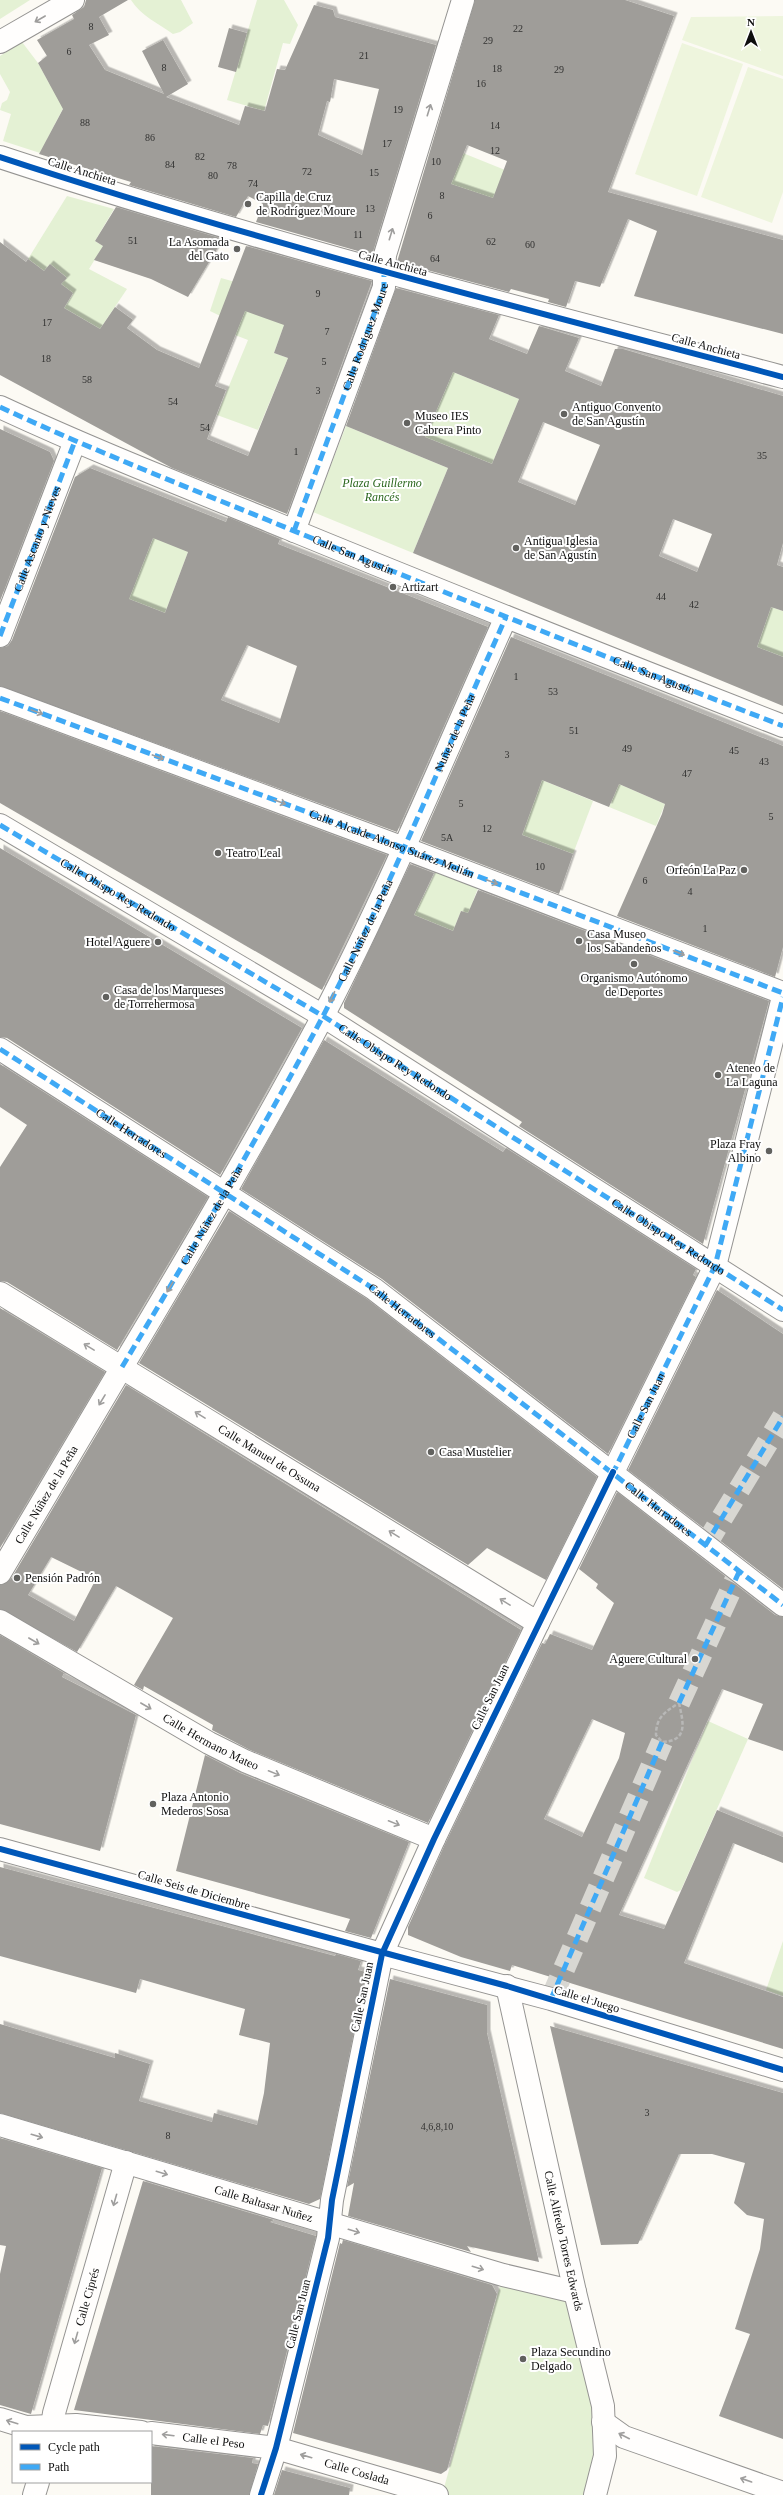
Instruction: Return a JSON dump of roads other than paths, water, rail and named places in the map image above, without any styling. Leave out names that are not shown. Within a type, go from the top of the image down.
[{"type":"street","points":[[0,42],[73,0]]},
{"type":"street","name":"Calle Rodriguez Moure","points":[[294,531],[381,294],[385,255],[463,0]]},
{"type":"street","name":"Calle Anchieta","points":[[0,157],[228,228],[384,272],[783,378]]},
{"type":"street","name":"Calle San Agustín","points":[[0,407],[66,438],[294,531],[506,617],[783,726]]},
{"type":"street","name":"Calle Ascanio y Nieves","points":[[0,636],[66,438]]},
{"type":"street","name":"Nuñez de la Peña","points":[[404,848],[506,617]]},
{"type":"street","name":"Calle Alcalde Alonso Suárez Melián","points":[[0,698],[404,848],[783,993]]},
{"type":"street","name":"Calle Obispo Rey Redondo","points":[[0,825],[323,1016],[783,1310]]},
{"type":"street","name":"Calle Núñez de la Peña","points":[[0,1573],[226,1193],[323,1016],[404,848]]},
{"type":"street","name":"Calle San Juan","points":[[261,2495],[276,2448],[328,2238],[332,2200],[382,1954],[434,1839],[538,1623],[715,1266],[783,997]]},
{"type":"street","name":"Calle Herradores","points":[[0,1048],[374,1289],[614,1472],[705,1546],[783,1605]]},
{"type":"street","name":"Calle Manuel de Ossuna","points":[[0,1293],[538,1623]]},
{"type":"street","name":"Calle Hermano Mateo","points":[[0,1621],[209,1743],[245,1761],[434,1839]]},
{"type":"street","name":"Calle Seis de Diciembre","points":[[0,1849],[382,1954]]},
{"type":"street","name":"Calle el Juego","points":[[382,1954],[507,1986],[783,2070]]},
{"type":"street","name":"Calle Alfredo Torres Edwards","points":[[507,1986],[575,2292],[603,2406],[605,2456],[596,2495]]},
{"type":"street","name":"Calle Baltasar Nuñez","points":[[0,2125],[503,2275],[575,2292]]},
{"type":"street","name":"Calle Ciprés","points":[[52,2429],[126,2162]]},
{"type":"street","points":[[0,2419],[26,2427],[52,2429],[76,2424],[133,2431]]},
{"type":"street","points":[[604,2422],[624,2437],[783,2493]]},
{"type":"street","name":"Calle el Peso","points":[[152,2433],[276,2448]]},
{"type":"street","name":"Calle Coslada","points":[[276,2448],[437,2495]]},
{"type":"street","points":[[34,2495],[38,2483]]},
{"type":"tunnel","points":[[705,1546],[783,1417]]},
{"type":"tunnel","points":[[679,1703],[739,1572]]},
{"type":"tunnel","points":[[551,1999],[662,1742]]},
{"type":"place","name":"Capilla de Cruz de Rodríguez Moure","points":[[248,204]]},
{"type":"place","name":"La Asomada del Gato","points":[[237,249]]},
{"type":"place","name":"Antiguo Convento de San Agustín","points":[[564,414]]},
{"type":"place","name":"Museo IES Cabrera Pinto","points":[[407,423]]},
{"type":"place","name":"Antigua Iglesia de San Agustín","points":[[516,548]]},
{"type":"place","name":"Artizart","points":[[393,587]]},
{"type":"place","name":"Teatro Leal","points":[[218,853]]},
{"type":"place","name":"Orfeón La Paz","points":[[744,870]]},
{"type":"place","name":"Casa Museo los Sabandeños","points":[[579,941]]},
{"type":"place","name":"Hotel Aguere","points":[[158,942]]},
{"type":"place","name":"Organismo Autónomo de Deportes","points":[[634,964]]},
{"type":"place","name":"Casa de los Marqueses de Torrehermosa","points":[[106,997]]},
{"type":"place","name":"Ateneo de La Laguna","points":[[718,1075]]},
{"type":"place","name":"Plaza Fray Albino","points":[[769,1151]]},
{"type":"place","name":"Casa Mustelier","points":[[431,1452]]},
{"type":"place","name":"Pensión Padrón","points":[[17,1578]]},
{"type":"place","name":"Aguere Cultural","points":[[695,1659]]},
{"type":"place","name":"Plaza Antonio Mederos Sosa","points":[[153,1804]]},
{"type":"place","name":"Plaza Secundino Delgado","points":[[523,2359]]},
{"type":"park label","name":"Plaza Guillermo Rancés","points":[[382,490]]}]
